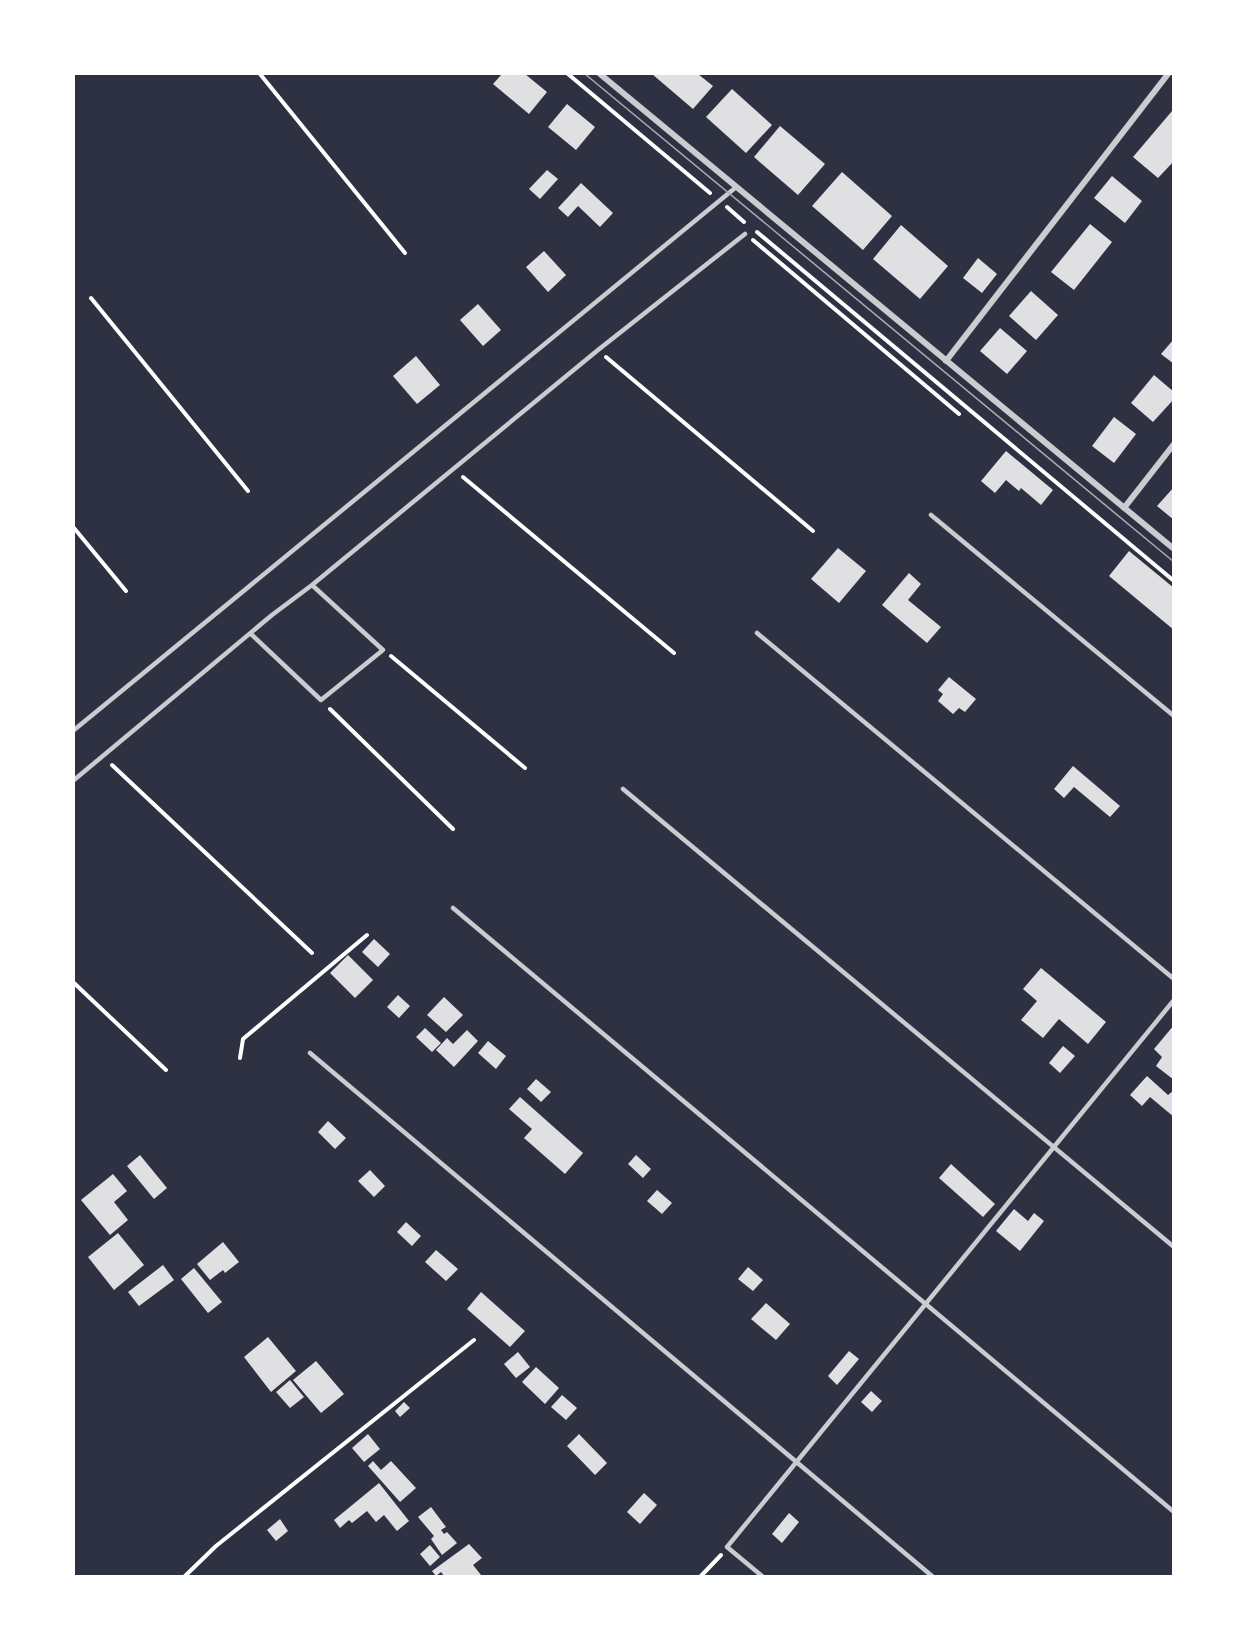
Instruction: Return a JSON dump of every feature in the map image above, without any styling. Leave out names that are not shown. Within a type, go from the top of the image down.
[{"type":"street","points":[[600,74],[1173,549]]},
{"type":"street","points":[[946,361],[1168,74]]},
{"type":"street","points":[[1124,508],[1173,444]]},
{"type":"lane","points":[[74,730],[735,188]]},
{"type":"lane","points":[[74,780],[598,350],[746,234]]},
{"type":"lane","points":[[931,515],[1173,716]]},
{"type":"lane","points":[[251,634],[321,700],[383,650],[312,585]]},
{"type":"lane","points":[[757,633],[1173,980]]},
{"type":"lane","points":[[623,789],[1173,1247]]},
{"type":"lane","points":[[453,908],[1173,1512]]},
{"type":"lane","points":[[762,1576],[727,1548],[927,1306],[1173,1000]]},
{"type":"lane","points":[[310,1053],[796,1464],[932,1576]]},
{"type":"path","points":[[260,74],[405,253]]},
{"type":"path","points":[[568,74],[1173,581]]},
{"type":"path","points":[[746,234],[958,414]]},
{"type":"path","points":[[91,298],[248,491]]},
{"type":"path","points":[[598,350],[813,531]]},
{"type":"path","points":[[454,469],[674,653]]},
{"type":"path","points":[[74,528],[126,591]]},
{"type":"path","points":[[383,650],[525,768]]},
{"type":"path","points":[[321,700],[453,829]]},
{"type":"path","points":[[102,756],[312,953]]},
{"type":"path","points":[[240,1058],[243,1039],[367,935]]},
{"type":"path","points":[[74,982],[166,1070]]},
{"type":"path","points":[[185,1576],[216,1546],[474,1340]]},
{"type":"path","points":[[702,1576],[727,1548]]},
{"type":"building","points":[[502,74],[525,74],[547,92],[529,114],[493,84]]},
{"type":"building","points":[[652,74],[698,74],[713,86],[693,109]]},
{"type":"building","points":[[732,89],[772,125],[746,153],[706,117]]},
{"type":"building","points":[[567,104],[595,127],[576,150],[548,127]]},
{"type":"building","points":[[1172,111],[1174,161],[1158,178],[1133,157]]},
{"type":"building","points":[[780,126],[825,164],[798,195],[754,157]]},
{"type":"building","points":[[547,170],[558,179],[540,199],[529,189]]},
{"type":"building","points":[[842,172],[892,216],[863,250],[812,206]]},
{"type":"building","points":[[1112,176],[1142,201],[1125,223],[1094,198]]},
{"type":"building","points":[[581,183],[613,213],[600,227],[578,206],[568,217],[558,208]]},
{"type":"building","points":[[1090,224],[1112,242],[1074,290],[1051,272]]},
{"type":"building","points":[[901,225],[948,266],[920,299],[873,259]]},
{"type":"building","points":[[544,251],[566,275],[548,292],[526,267]]},
{"type":"building","points":[[978,258],[997,274],[982,293],[963,278]]},
{"type":"building","points":[[1031,291],[1058,315],[1036,340],[1009,316]]},
{"type":"building","points":[[478,304],[501,330],[483,346],[460,320]]},
{"type":"building","points":[[1000,328],[1027,351],[1007,374],[980,351]]},
{"type":"building","points":[[1174,339],[1174,364],[1161,354]]},
{"type":"building","points":[[416,356],[440,385],[417,404],[393,376]]},
{"type":"building","points":[[1154,375],[1174,392],[1174,399],[1153,422],[1131,403]]},
{"type":"building","points":[[1114,417],[1136,434],[1114,463],[1092,446]]},
{"type":"building","points":[[1006,451],[1053,490],[1041,505],[1021,488],[1019,491],[1006,480],[995,493],[981,481]]},
{"type":"building","points":[[1174,487],[1174,520],[1157,506]]},
{"type":"building","points":[[838,548],[866,571],[839,603],[811,579]]},
{"type":"building","points":[[1129,551],[1174,588],[1174,630],[1109,576]]},
{"type":"building","points":[[909,573],[921,584],[908,600],[941,627],[927,643],[882,605]]},
{"type":"building","points":[[949,677],[976,699],[965,712],[959,708],[953,714],[938,701],[943,694],[938,690]]},
{"type":"building","points":[[1073,766],[1120,806],[1110,817],[1074,787],[1064,798],[1054,789]]},
{"type":"building","points":[[374,939],[390,954],[378,967],[362,952]]},
{"type":"building","points":[[348,955],[373,980],[355,998],[330,973]]},
{"type":"building","points":[[1041,968],[1106,1022],[1088,1044],[1059,1019],[1043,1038],[1021,1020],[1037,1001],[1023,989]]},
{"type":"building","points":[[398,995],[410,1006],[399,1018],[387,1007]]},
{"type":"building","points":[[444,997],[463,1015],[446,1032],[427,1015]]},
{"type":"building","points":[[1174,1025],[1174,1080],[1156,1066],[1162,1057],[1154,1049]]},
{"type":"building","points":[[425,1028],[441,1043],[432,1052],[416,1037]]},
{"type":"building","points":[[467,1030],[478,1041],[454,1067],[436,1050],[447,1038],[453,1044]]},
{"type":"building","points":[[488,1041],[506,1056],[496,1069],[478,1053]]},
{"type":"building","points":[[1063,1046],[1075,1056],[1060,1073],[1049,1063]]},
{"type":"building","points":[[1147,1076],[1168,1095],[1174,1090],[1174,1117],[1150,1097],[1142,1106],[1130,1095]]},
{"type":"building","points":[[536,1079],[551,1092],[541,1102],[527,1089]]},
{"type":"building","points":[[520,1097],[583,1153],[565,1174],[524,1138],[532,1129],[509,1109]]},
{"type":"building","points":[[328,1121],[346,1138],[335,1149],[318,1132]]},
{"type":"building","points":[[140,1155],[167,1188],[154,1199],[127,1166]]},
{"type":"building","points":[[636,1155],[651,1169],[643,1178],[628,1164]]},
{"type":"building","points":[[951,1164],[995,1204],[983,1217],[939,1178]]},
{"type":"building","points":[[370,1170],[385,1186],[374,1197],[358,1181]]},
{"type":"building","points":[[113,1174],[127,1191],[114,1202],[128,1220],[110,1235],[81,1200]]},
{"type":"building","points":[[657,1190],[672,1203],[662,1214],[647,1201]]},
{"type":"building","points":[[1014,1209],[1028,1221],[1034,1213],[1044,1221],[1020,1251],[996,1231]]},
{"type":"building","points":[[406,1222],[421,1236],[412,1246],[397,1232]]},
{"type":"building","points":[[118,1233],[144,1265],[114,1290],[88,1257]]},
{"type":"building","points":[[223,1242],[239,1262],[225,1273],[223,1270],[210,1280],[197,1264]]},
{"type":"building","points":[[436,1250],[458,1269],[446,1281],[425,1262]]},
{"type":"building","points":[[163,1265],[174,1280],[139,1306],[128,1292]]},
{"type":"building","points":[[748,1267],[763,1280],[753,1291],[738,1279]]},
{"type":"building","points":[[194,1268],[222,1302],[208,1313],[181,1279]]},
{"type":"building","points":[[481,1292],[525,1331],[510,1347],[467,1309]]},
{"type":"building","points":[[766,1303],[790,1324],[776,1340],[751,1319]]},
{"type":"building","points":[[268,1337],[296,1371],[271,1392],[244,1357]]},
{"type":"building","points":[[849,1351],[859,1359],[837,1385],[828,1376]]},
{"type":"building","points":[[518,1352],[530,1367],[516,1378],[504,1364]]},
{"type":"building","points":[[316,1361],[344,1394],[321,1413],[293,1380]]},
{"type":"building","points":[[536,1367],[559,1388],[545,1404],[522,1382]]},
{"type":"building","points":[[290,1380],[304,1397],[290,1408],[276,1392]]},
{"type":"building","points":[[871,1391],[882,1401],[872,1412],[861,1402]]},
{"type":"building","points":[[562,1395],[577,1408],[566,1420],[551,1407]]},
{"type":"building","points":[[404,1402],[410,1408],[400,1417],[395,1411]]},
{"type":"building","points":[[368,1434],[380,1449],[364,1462],[352,1448]]},
{"type":"building","points":[[579,1434],[607,1463],[595,1475],[567,1446]]},
{"type":"building","points":[[373,1461],[381,1470],[391,1461],[416,1488],[400,1502],[368,1466]]},
{"type":"building","points":[[379,1483],[409,1521],[397,1531],[384,1515],[376,1522],[367,1511],[352,1523],[349,1520],[340,1528],[334,1520]]},
{"type":"building","points":[[644,1493],[657,1505],[640,1524],[627,1512]]},
{"type":"building","points":[[431,1507],[446,1527],[441,1530],[444,1534],[447,1532],[457,1543],[442,1555],[431,1539],[434,1536],[418,1517]]},
{"type":"building","points":[[789,1513],[799,1522],[782,1543],[772,1534]]},
{"type":"building","points":[[280,1519],[288,1531],[276,1541],[267,1530]]},
{"type":"building","points":[[469,1544],[482,1558],[473,1565],[481,1575],[444,1576],[441,1572],[436,1576],[432,1571]]},
{"type":"building","points":[[430,1545],[440,1557],[430,1566],[420,1554]]},
{"type":"tram line","points":[[585,74],[1174,562]]}]
